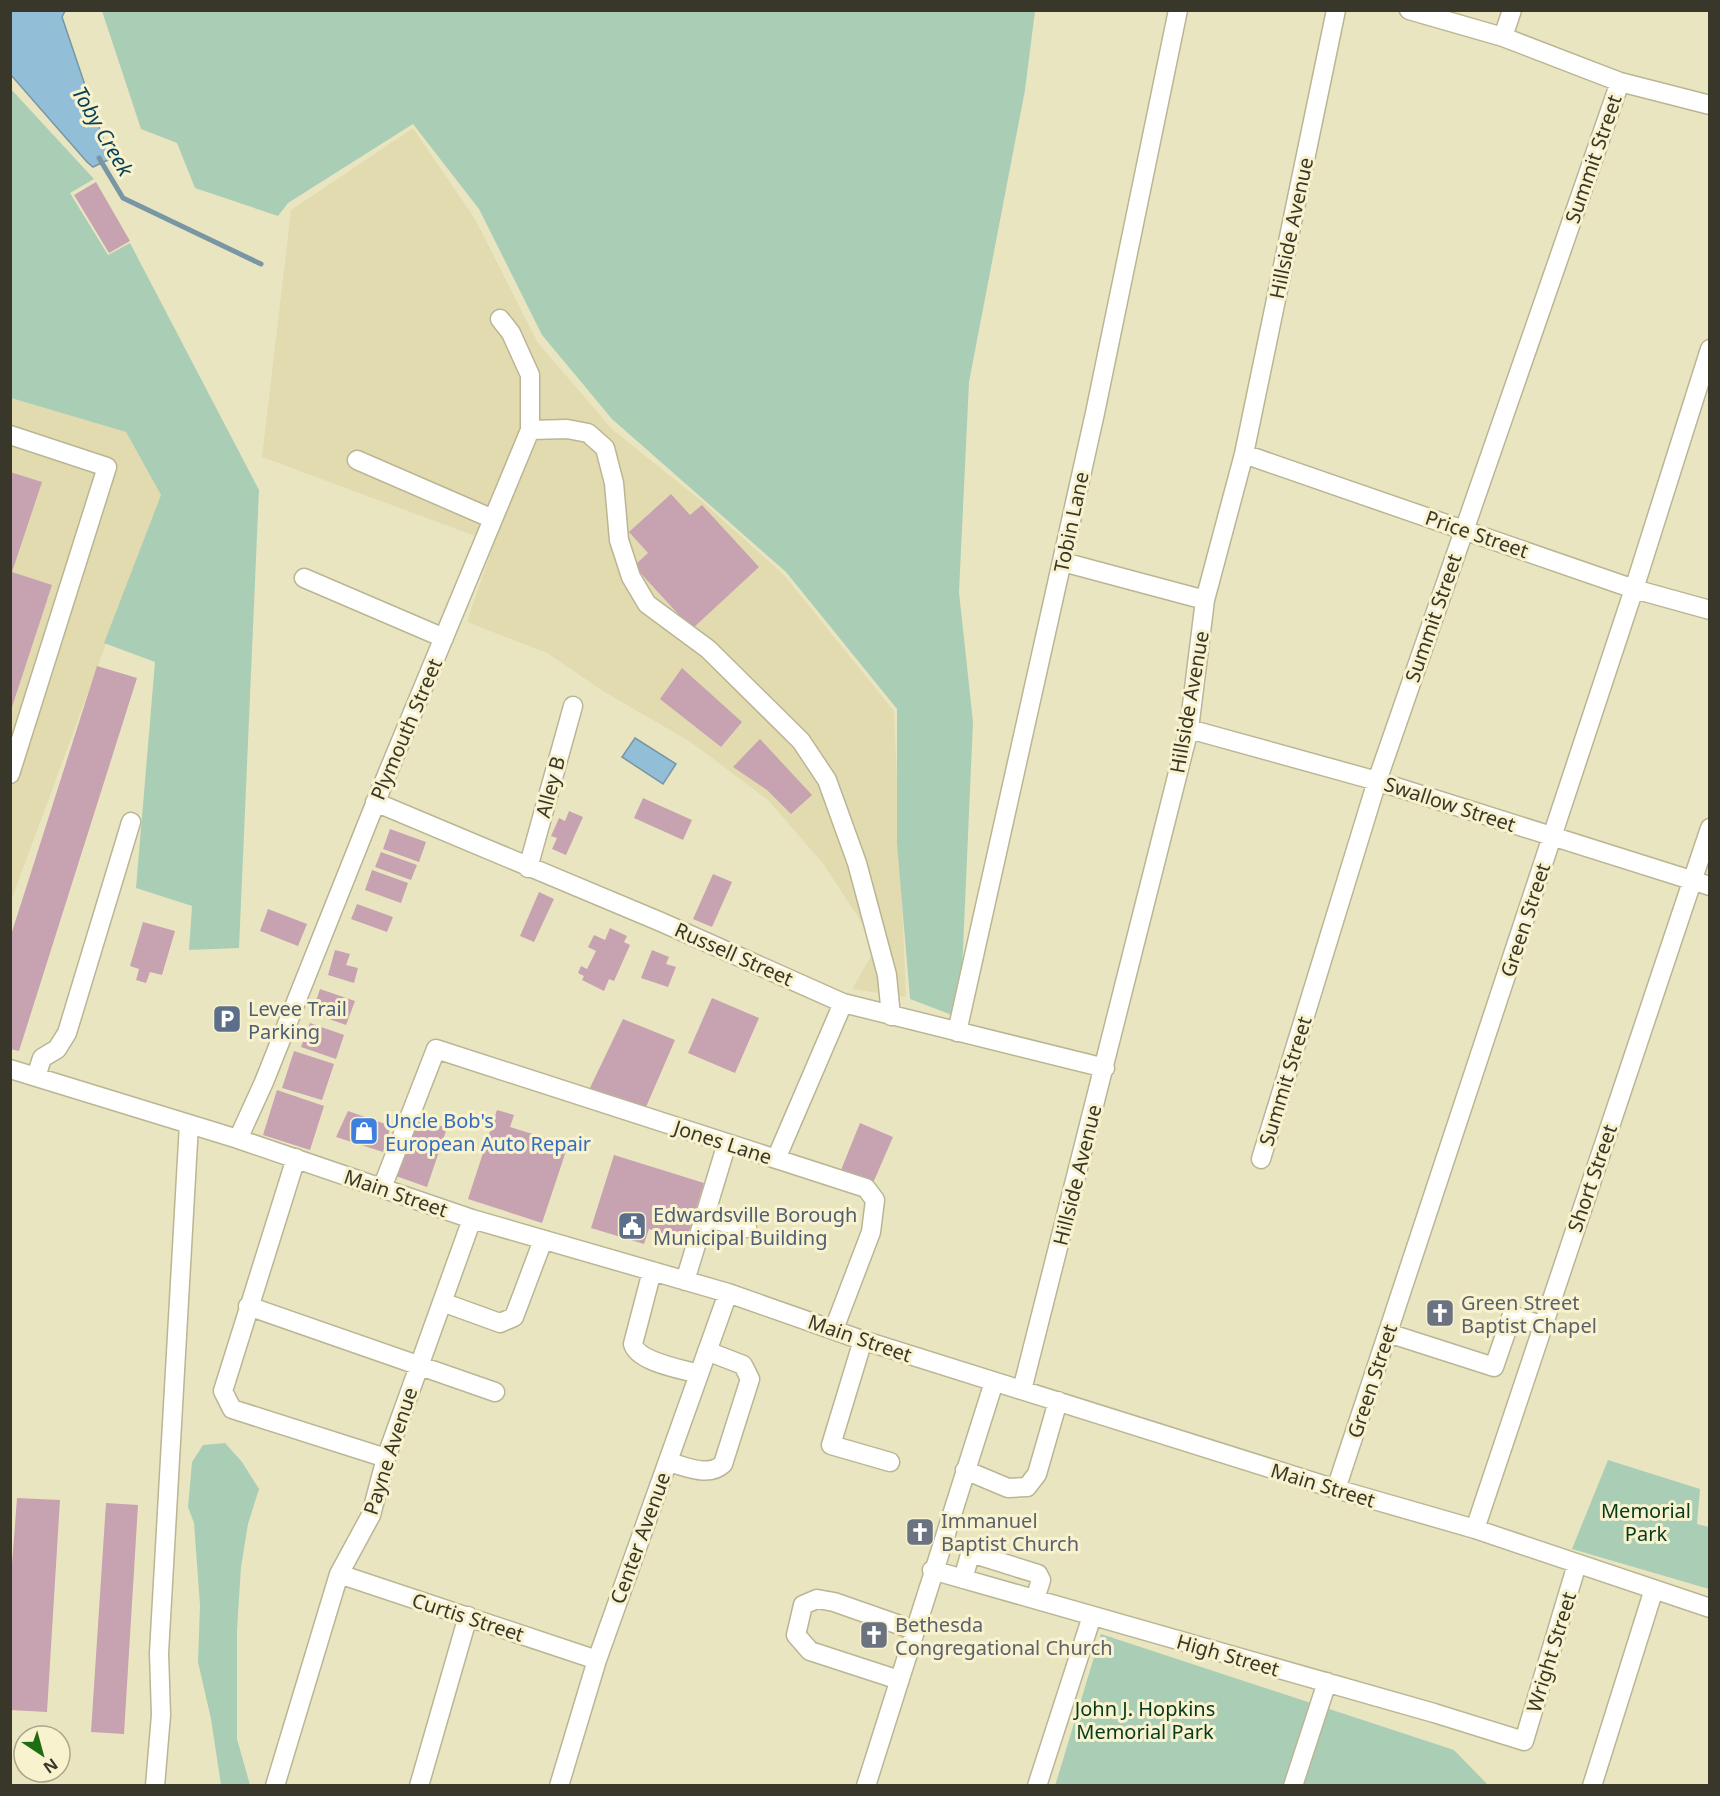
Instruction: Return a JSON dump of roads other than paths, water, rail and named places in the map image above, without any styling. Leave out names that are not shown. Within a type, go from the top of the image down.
[{"type":"street","name":"Tobin Lane","points":[[957,1032],[1063,562],[1178,10]]},
{"type":"street","name":"Hillside Avenue","points":[[1022,1390],[1189,729],[1205,600],[1245,454],[1336,10]]},
{"type":"street","points":[[1409,10],[1503,37],[1620,82],[1710,105]]},
{"type":"street","points":[[1503,37],[1512,10]]},
{"type":"street","name":"Summit Street","points":[[1261,1159],[1377,781],[1620,82]]},
{"type":"street","name":"Plymouth Street","points":[[238,1139],[264,1082],[375,802],[530,430],[531,375],[511,333],[500,319]]},
{"type":"street","name":"Green Street","points":[[1336,1489],[1634,590],[1710,349]]},
{"type":"street","points":[[530,430],[567,429],[588,433],[605,448],[614,483],[619,540],[630,577],[647,604],[708,649],[801,741],[827,780],[857,863],[887,975],[891,1016]]},
{"type":"street","points":[[10,435],[107,467],[10,774]]},
{"type":"street","name":"Price Street","points":[[1245,454],[1634,590],[1710,610]]},
{"type":"street","points":[[357,460],[493,519]]},
{"type":"street","points":[[1063,562],[1205,600]]},
{"type":"street","points":[[304,578],[444,638]]},
{"type":"street","name":"Alley B","points":[[528,868],[573,706]]},
{"type":"street","name":"Swallow Street","points":[[1189,729],[1377,781],[1710,886]]},
{"type":"street","name":"Russell Street","points":[[375,802],[661,922],[843,1003],[1105,1068]]},
{"type":"street","points":[[36,1077],[42,1058],[57,1049],[67,1033],[131,822]]},
{"type":"street","name":"Short Street","points":[[1475,1529],[1710,828]]},
{"type":"street","points":[[776,1159],[843,1003]]},
{"type":"street","name":"Jones Lane","points":[[382,1188],[436,1049],[866,1188],[875,1200],[871,1232],[834,1329]]},
{"type":"street","name":"Main Street","points":[[10,1069],[238,1139],[472,1219],[728,1293],[994,1382],[1336,1489],[1475,1529],[1710,1608]]},
{"type":"street","points":[[155,1785],[161,1715],[160,1641],[189,1124]]},
{"type":"street","points":[[685,1281],[727,1143]]},
{"type":"street","points":[[296,1158],[223,1391],[232,1408],[386,1458]]},
{"type":"street","points":[[704,1217],[747,1228]]},
{"type":"street","name":"Payne Avenue","points":[[275,1785],[339,1574],[371,1515],[386,1458],[472,1219]]},
{"type":"street","points":[[442,1302],[500,1323],[508,1322],[514,1317],[543,1240]]},
{"type":"street","points":[[652,1271],[633,1344],[634,1350],[644,1358],[699,1374]]},
{"type":"street","name":"Center Avenue","points":[[559,1785],[597,1660],[728,1293]]},
{"type":"street","points":[[248,1306],[495,1392]]},
{"type":"street","points":[[1388,1333],[1494,1367],[1512,1315],[1543,1326]]},
{"type":"street","points":[[863,1340],[831,1445],[890,1462]]},
{"type":"street","points":[[668,1462],[708,1471],[716,1470],[723,1464],[750,1379],[743,1365],[707,1351]]},
{"type":"street","points":[[866,1785],[932,1570],[994,1382]]},
{"type":"street","points":[[966,1470],[1008,1488],[1027,1487],[1036,1474],[1058,1401]]},
{"type":"street","points":[[963,1579],[969,1558],[977,1555],[1038,1574],[1041,1580],[1035,1599]]},
{"type":"street","name":"Wright Street","points":[[1524,1741],[1577,1564]]},
{"type":"street","name":"High Street","points":[[932,1570],[1327,1682],[1524,1741]]},
{"type":"street","name":"Curtis Street","points":[[339,1574],[597,1660]]},
{"type":"street","points":[[1592,1785],[1654,1589]]},
{"type":"street","points":[[898,1680],[810,1651],[795,1635],[803,1605],[818,1599],[834,1602],[914,1630]]},
{"type":"street","points":[[419,1785],[468,1616]]},
{"type":"street","points":[[1037,1785],[1092,1616]]},
{"type":"street","points":[[1293,1785],[1327,1682]]},
{"type":"water","name":"Toby Creek","points":[[10,11],[65,11],[62,17],[110,159],[93,167],[87,162],[11,75]]},
{"type":"water","points":[[635,738],[676,764],[663,784],[622,757]]},
{"type":"waterway","name":"Toby Creek","points":[[99,158],[123,198],[261,264]]},
{"type":"place","name":"Levee Trail Parking","points":[[227,1019]]},
{"type":"place","name":"Uncle Bob's European Auto Repair","points":[[364,1131]]},
{"type":"place","name":"Edwardsville Borough Municipal Building","points":[[632,1226]]},
{"type":"place","name":"Green Street Baptist Chapel","points":[[1440,1313]]},
{"type":"place","name":"Immanuel Baptist Church","points":[[920,1532]]},
{"type":"place","name":"Bethesda Congregational Church","points":[[874,1635]]},
{"type":"park label","name":"Memorial Park","points":[[1646,1522]]},
{"type":"park label","name":"John J. Hopkins Memorial Park","points":[[1145,1720]]}]
